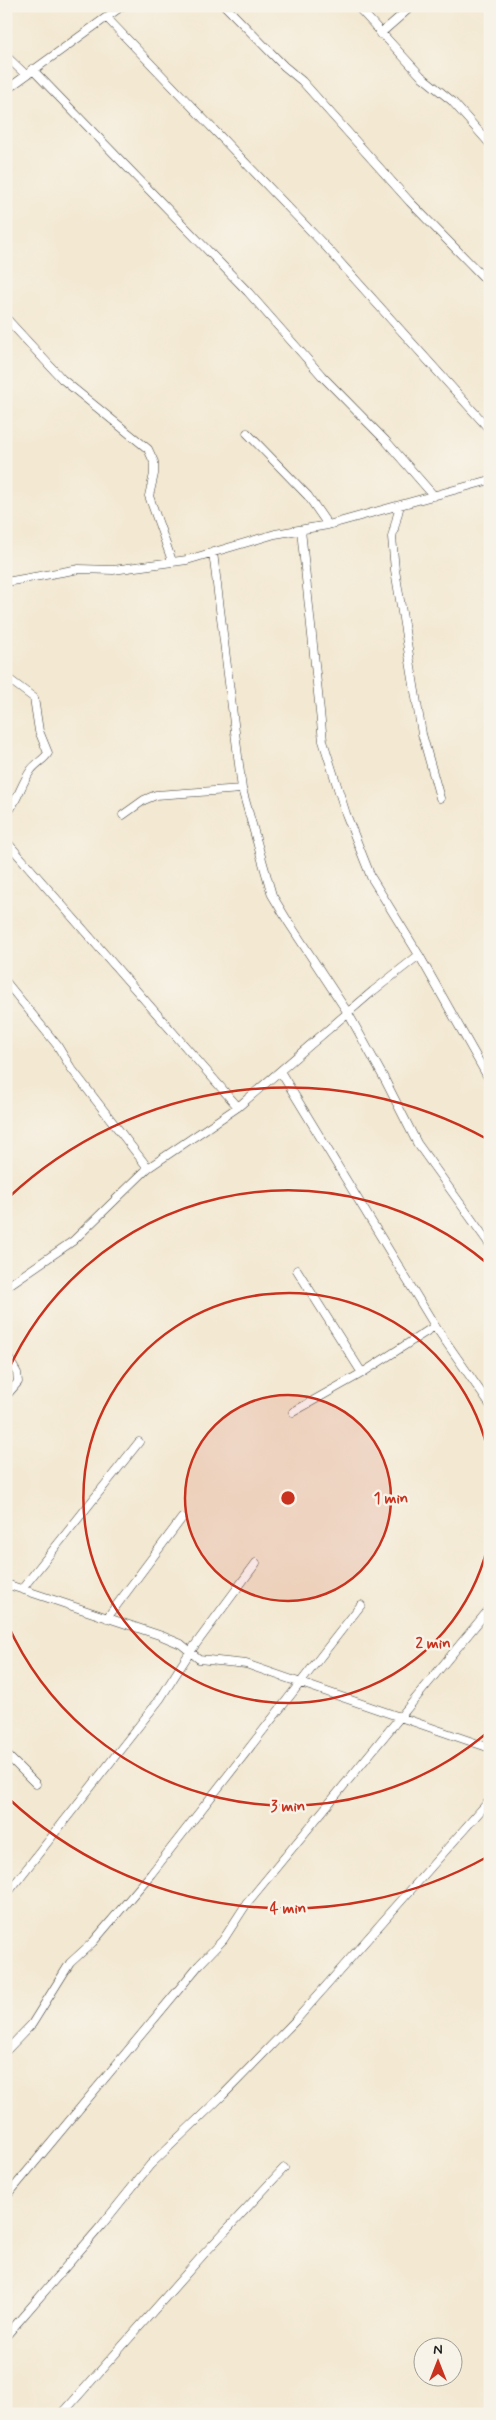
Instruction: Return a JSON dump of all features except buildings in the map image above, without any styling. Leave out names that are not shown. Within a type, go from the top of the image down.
[{"type":"street","points":[[6,90],[25,74],[122,6]]},
{"type":"street","points":[[225,6],[284,66],[302,81],[410,202],[490,284]]},
{"type":"street","points":[[357,6],[380,34],[420,76],[452,101],[490,144]]},
{"type":"street","points":[[380,34],[412,6]]},
{"type":"street","points":[[107,18],[328,249],[490,430]]},
{"type":"street","points":[[6,56],[25,74]]},
{"type":"street","points":[[32,69],[248,292],[322,376],[386,441],[434,496]]},
{"type":"street","points":[[6,318],[62,379],[106,416],[124,427],[148,449],[154,468],[149,496],[172,561]]},
{"type":"street","points":[[247,434],[308,496],[328,525]]},
{"type":"street","points":[[6,582],[79,569],[113,570],[187,560],[276,534],[328,525],[490,480]]},
{"type":"street","points":[[400,505],[392,537],[395,570],[422,734],[440,798]]},
{"type":"street","points":[[301,530],[323,741],[346,814],[371,877],[419,955],[490,1081]]},
{"type":"street","points":[[213,552],[242,789],[272,895],[286,920],[348,1013],[417,1143],[490,1245]]},
{"type":"street","points":[[6,677],[34,698],[39,732],[48,753],[45,758],[32,768],[16,803],[6,815]]},
{"type":"street","points":[[123,815],[144,800],[156,795],[242,789]]},
{"type":"street","points":[[6,841],[238,1107]]},
{"type":"street","points":[[6,1287],[73,1241],[148,1168],[238,1107],[419,955]]},
{"type":"street","points":[[6,982],[57,1045],[71,1068],[148,1168]]},
{"type":"street","points":[[280,1071],[435,1326],[490,1405]]},
{"type":"street","points":[[297,1270],[362,1373]]},
{"type":"street","points":[[293,1412],[362,1373],[435,1326]]},
{"type":"street","points":[[6,1354],[17,1374],[18,1382],[6,1396]]},
{"type":"street","points":[[22,1589],[139,1442]]},
{"type":"street","points":[[107,1618],[182,1518]]},
{"type":"street","points":[[6,1895],[160,1699],[190,1652],[256,1562]]},
{"type":"street","points":[[6,1584],[181,1644],[199,1658],[246,1664],[490,1748]]},
{"type":"street","points":[[6,2051],[32,2024],[70,1963],[94,1942],[150,1874],[262,1734],[361,1605]]},
{"type":"street","points":[[6,2197],[199,1965],[223,1940],[247,1903],[490,1608]]},
{"type":"street","points":[[6,1754],[36,1784]]},
{"type":"street","points":[[6,2336],[101,2226],[150,2165],[223,2095],[296,2020],[490,1800]]},
{"type":"street","points":[[62,2414],[202,2256],[284,2168]]}]
